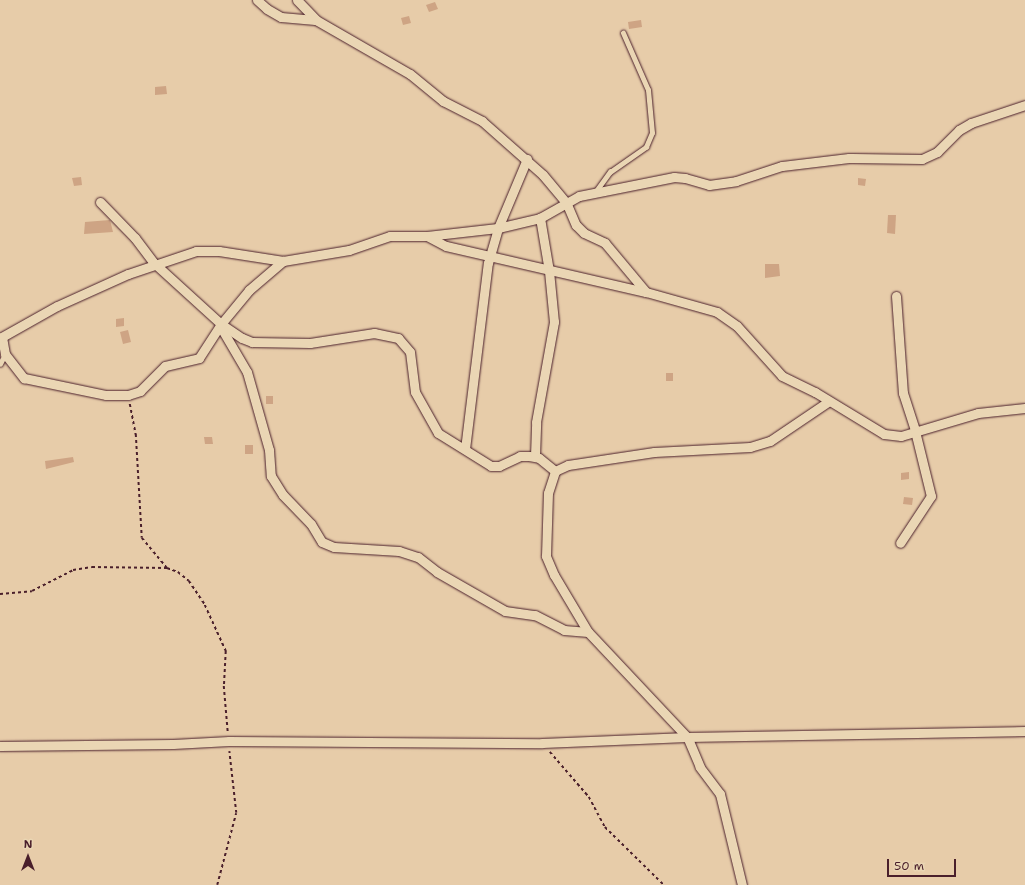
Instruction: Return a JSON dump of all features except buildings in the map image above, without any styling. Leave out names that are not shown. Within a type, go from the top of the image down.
[{"type":"street","points":[[257,0],[267,9],[282,17],[316,20]]},
{"type":"street","points":[[297,0],[316,20],[410,74],[443,101],[482,121],[527,159],[566,202],[576,225],[584,233],[605,243],[646,292]]},
{"type":"street","points":[[283,261],[249,290],[221,325],[199,358],[165,366],[140,391],[128,394],[106,395],[24,378],[5,354],[1,337],[57,306],[154,263],[196,251],[219,251],[283,261],[349,250],[390,236],[427,236],[498,228],[540,218],[579,196],[674,178],[685,178],[703,184],[723,184],[782,166],[849,158],[922,159],[937,152],[959,130],[971,123],[1011,112],[1025,105]]},
{"type":"street","points":[[465,449],[489,257],[498,228],[527,159]]},
{"type":"street","points":[[100,202],[135,238],[154,263],[221,325],[252,342],[310,343],[374,333],[398,338],[410,352],[415,392],[435,430],[491,466],[499,466],[520,456],[534,456],[555,471]]},
{"type":"street","points":[[534,456],[536,422],[554,336],[549,271],[540,218]]},
{"type":"street","points":[[427,236],[446,246],[489,257],[646,292],[701,306],[727,318],[758,348],[777,372],[884,434],[901,436],[978,413],[1025,408]]},
{"type":"street","points":[[896,296],[903,393],[915,431],[931,496],[900,543]]},
{"type":"street","points":[[221,325],[247,372],[269,450],[271,476],[283,494],[311,524],[322,542],[334,547],[399,551],[418,557],[437,572],[505,610],[535,615],[564,630],[588,632]]},
{"type":"street","points":[[742,885],[720,794],[700,767],[686,737],[588,632],[566,598],[546,556],[548,492],[555,471],[568,465],[654,452],[750,447],[770,441],[829,401]]},
{"type":"street","points":[[0,746],[229,741],[542,743],[686,737],[1025,731]]},
{"type":"lane","points":[[595,193],[610,172],[646,147],[652,134],[648,90],[623,33]]},
{"type":"lane","points":[[0,364],[5,354]]},
{"type":"path","points":[[128,394],[136,434],[142,538],[167,568]]},
{"type":"path","points":[[0,594],[32,590],[73,570],[92,567],[167,568],[178,572],[196,591],[214,621],[226,651],[224,686],[236,813],[217,885]]},
{"type":"path","points":[[542,743],[589,797],[605,827],[664,885]]}]
